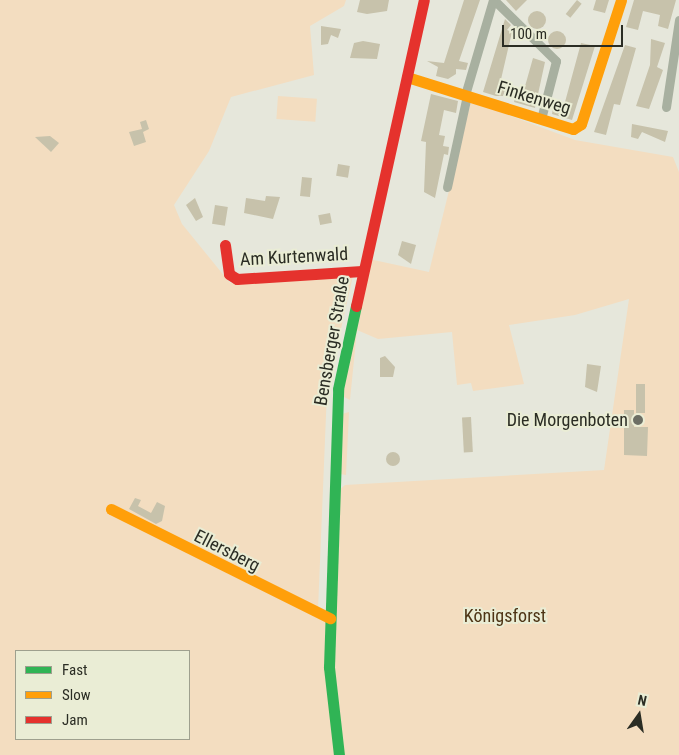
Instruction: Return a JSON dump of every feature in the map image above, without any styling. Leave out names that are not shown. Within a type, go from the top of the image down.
[{"type":"main road","name":"Bensberger Straße","points":[[340,755],[330,697],[330,618],[338,389],[362,271],[424,0]]},
{"type":"main road","name":"Finkenweg","points":[[407,78],[466,95],[567,129],[581,124],[621,0]]},
{"type":"main road","name":"Am Kurtenwald","points":[[225,245],[230,274],[237,279],[362,271]]},
{"type":"main road","name":"Ellersberg","points":[[111,508],[232,573],[330,618]]},
{"type":"street","points":[[446,187],[466,95],[493,0],[556,61],[541,119]]},
{"type":"street","points":[[666,107],[679,20]]},
{"type":"green space","name":"Königsforst","points":[[0,0],[346,0],[344,6],[310,26],[314,75],[231,97],[209,151],[174,205],[182,224],[230,283],[354,271],[327,391],[318,610],[334,619],[337,492],[345,485],[604,470],[629,299],[575,315],[509,325],[524,384],[473,391],[471,383],[457,385],[452,332],[378,339],[357,330],[350,400],[342,396],[369,259],[429,272],[471,101],[575,140],[673,157],[679,172],[679,755],[0,755]]},
{"type":"green space","points":[[278,96],[317,99],[315,122],[276,119]]},
{"type":"green space","points":[[349,412],[346,475],[340,474],[342,414]]},
{"type":"building","points":[[360,0],[389,0],[387,11],[367,14],[357,12]]},
{"type":"building","points":[[464,0],[480,0],[459,61],[468,63],[466,70],[456,69],[456,74],[448,79],[436,76],[438,67],[427,61],[444,63]]},
{"type":"building","points":[[506,0],[527,0],[516,11]]},
{"type":"building","points":[[577,0],[582,4],[570,18],[566,14]]},
{"type":"building","points":[[596,0],[609,0],[605,13],[593,10]]},
{"type":"building","points":[[634,0],[676,0],[668,29],[658,26],[660,15],[643,11],[638,30],[626,27]]},
{"type":"building","points":[[537,11],[543,14],[546,20],[543,26],[537,29],[531,26],[528,20],[531,14]]},
{"type":"building","points":[[505,19],[511,25],[507,30],[512,32],[499,88],[505,90],[503,96],[496,96],[483,92]]},
{"type":"building","points":[[321,26],[341,29],[338,38],[331,35],[328,44],[321,45]]},
{"type":"building","points":[[557,31],[563,34],[566,40],[563,46],[557,49],[551,46],[548,40],[551,34]]},
{"type":"building","points":[[651,39],[665,43],[657,67],[663,70],[649,109],[636,106],[650,65]]},
{"type":"building","points":[[363,41],[380,44],[377,59],[350,58],[354,43]]},
{"type":"building","points":[[581,43],[595,46],[572,120],[552,114],[553,108],[562,110]]},
{"type":"building","points":[[625,45],[636,48],[620,105],[614,104],[606,135],[594,132]]},
{"type":"building","points":[[533,58],[545,62],[535,108],[514,102],[516,95],[522,97]]},
{"type":"building","points":[[431,94],[458,101],[456,113],[444,110],[439,135],[445,136],[443,146],[449,147],[448,155],[444,154],[435,198],[424,192],[426,142],[421,141]]},
{"type":"building","points":[[146,120],[149,129],[143,132],[146,142],[134,146],[129,132],[142,129],[140,122]]},
{"type":"building","points":[[632,124],[668,131],[665,142],[642,132],[638,139],[631,137]]},
{"type":"building","points":[[50,136],[59,143],[51,152],[35,137]]},
{"type":"building","points":[[338,164],[350,166],[348,178],[336,176]]},
{"type":"building","points":[[302,177],[312,178],[310,197],[300,196]]},
{"type":"building","points":[[266,196],[280,197],[273,219],[244,213],[246,198],[265,201]]},
{"type":"building","points":[[195,198],[203,217],[196,221],[186,205]]},
{"type":"building","points":[[215,205],[228,207],[225,226],[212,224]]},
{"type":"building","points":[[330,213],[332,223],[320,225],[318,215]]},
{"type":"building","points":[[402,241],[416,245],[411,264],[398,255]]},
{"type":"building","points":[[385,356],[395,367],[393,377],[380,377],[380,358]]},
{"type":"building","points":[[587,364],[601,366],[597,392],[585,387]]},
{"type":"building","points":[[636,384],[645,384],[645,413],[636,413]]},
{"type":"building","points":[[624,410],[634,410],[634,427],[648,427],[647,456],[624,455]]},
{"type":"building","points":[[462,417],[471,417],[473,452],[464,452]]},
{"type":"building","points":[[393,452],[398,454],[400,459],[398,464],[393,466],[388,464],[386,459],[388,454]]},
{"type":"building","points":[[135,498],[141,500],[138,506],[151,513],[157,502],[165,506],[162,521],[156,524],[129,509]]},
{"type":"traffic: fast","points":[[339,755],[329,667],[338,389],[356,306]]},
{"type":"traffic: slow","points":[[407,77],[573,129],[581,124],[621,0]]},
{"type":"traffic: slow","points":[[111,509],[330,618]]},
{"type":"traffic: jam","points":[[356,306],[424,0]]},
{"type":"traffic: jam","points":[[225,245],[229,274],[237,279],[362,271]]},
{"type":"place","name":"Die Morgenboten","points":[[638,420]]}]
